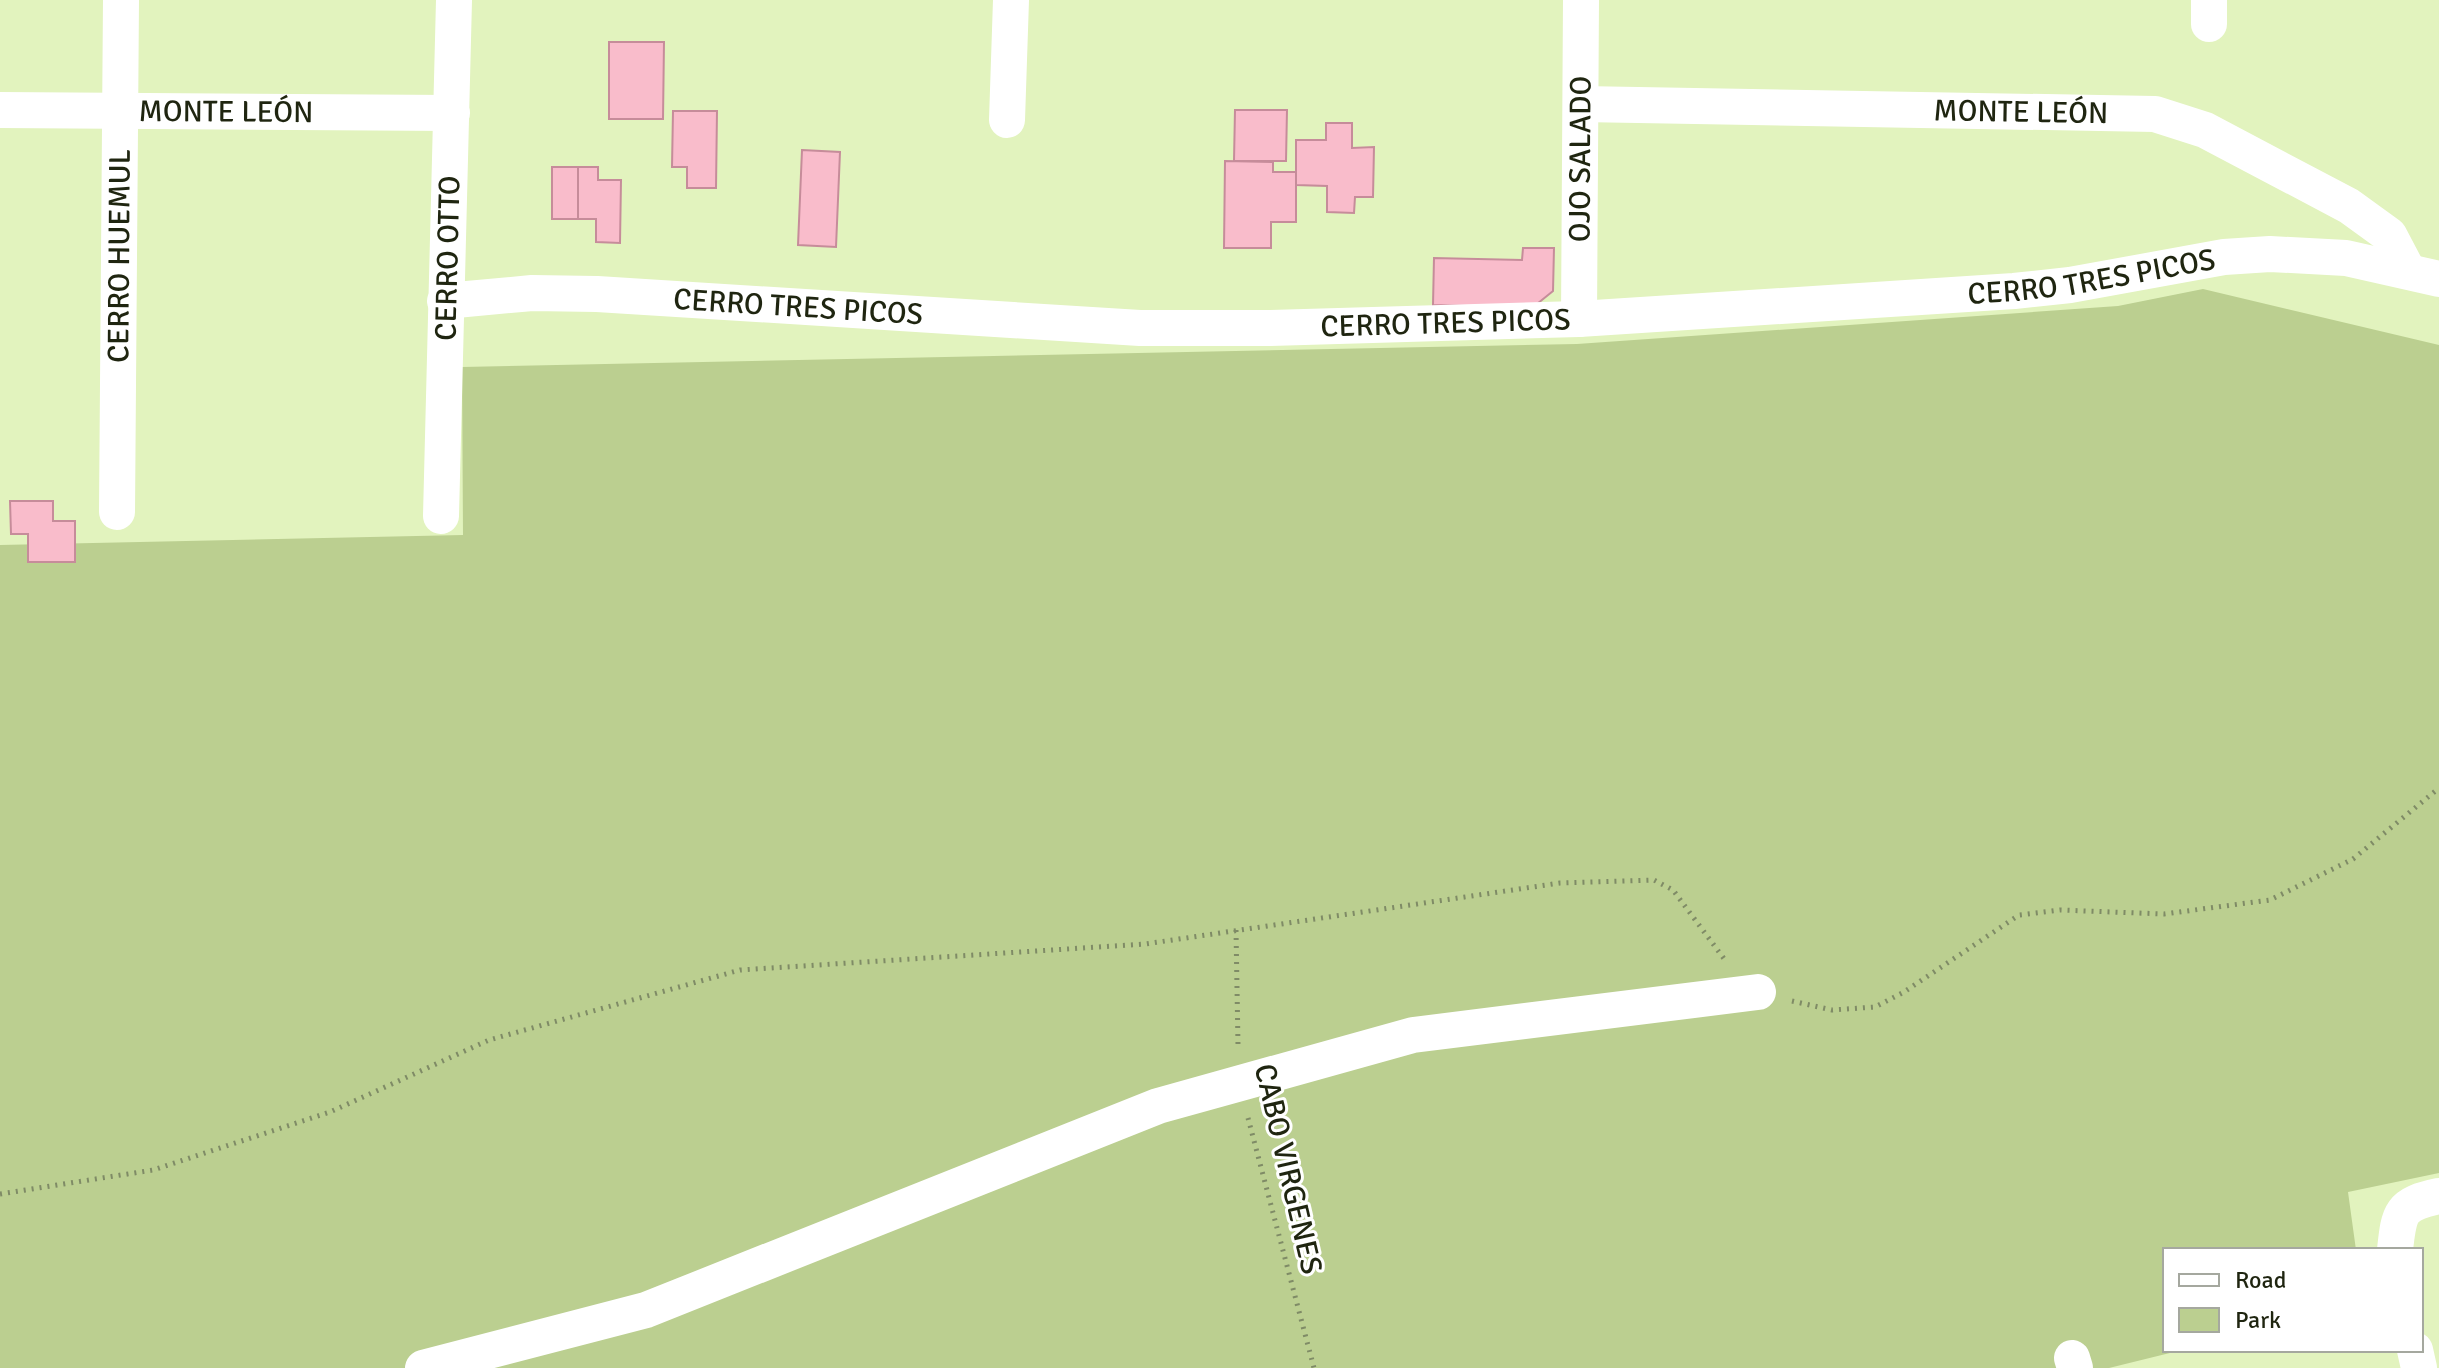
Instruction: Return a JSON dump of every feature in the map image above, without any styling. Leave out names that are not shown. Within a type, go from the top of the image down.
[{"type":"street","name":"CERRO HUEMUL","points":[[117,512],[121,0]]},
{"type":"street","name":"CERRO OTTO","points":[[441,516],[454,0]]},
{"type":"street","points":[[1007,120],[1011,0]]},
{"type":"street","name":"OJO SALADO","points":[[1579,319],[1581,0]]},
{"type":"street","name":"MONTE LEÓN","points":[[1581,104],[2155,114],[2205,130],[2349,206],[2389,235],[2424,275]]},
{"type":"street","name":"MONTE LEÓN","points":[[0,110],[120,108],[452,113]]},
{"type":"street","name":"CERRO TRES PICOS","points":[[445,301],[532,293],[597,294],[1140,328],[1270,328],[1579,319],[2014,291],[2070,285],[2224,257],[2270,254],[2346,258],[2424,275]]},
{"type":"street","points":[[423,1368],[646,1310],[1158,1106],[1239,1083],[1413,1035],[1758,992]]},
{"type":"street","points":[[2397,1234],[2415,1201],[2439,1196]]},
{"type":"path","points":[[0,1194],[153,1170],[330,1112],[489,1040],[740,970],[1145,944],[1560,883],[1654,880],[1673,890],[1716,951],[1758,992],[1832,1010],[1875,1007],[1904,992],[2019,915],[2060,910],[2164,914],[2270,900],[2353,859],[2439,788]]},
{"type":"path","name":"CABO VIRGENES","points":[[1236,930],[1239,1083],[1314,1368]]},
{"type":"green space","points":[[2203,289],[2439,345],[2439,1173],[2348,1192],[2356,1248],[2163,1248],[2163,1352],[2174,1352],[2109,1368],[0,1368],[0,545],[463,535],[462,367],[1577,344],[2118,306]]},
{"type":"building","points":[[609,42],[664,42],[663,119],[609,119]]},
{"type":"building","points":[[1235,110],[1287,110],[1286,161],[1234,161]]},
{"type":"building","points":[[673,111],[717,111],[716,188],[687,188],[687,167],[672,167]]},
{"type":"building","points":[[1326,123],[1352,123],[1352,148],[1374,147],[1373,197],[1355,197],[1354,213],[1327,212],[1327,186],[1296,185],[1296,140],[1326,140]]},
{"type":"building","points":[[802,150],[840,152],[836,247],[798,245]]},
{"type":"building","points":[[1225,161],[1273,162],[1273,172],[1296,172],[1296,222],[1271,222],[1271,248],[1224,248]]},
{"type":"building","points":[[552,167],[578,167],[578,219],[552,219]]},
{"type":"building","points":[[578,167],[598,167],[598,180],[621,180],[620,243],[596,242],[596,219],[578,219]]},
{"type":"building","points":[[1523,248],[1554,248],[1553,291],[1532,308],[1433,305],[1434,258],[1522,260]]},
{"type":"building","points":[[10,501],[53,501],[53,521],[75,521],[75,562],[28,562],[28,534],[11,534]]}]
